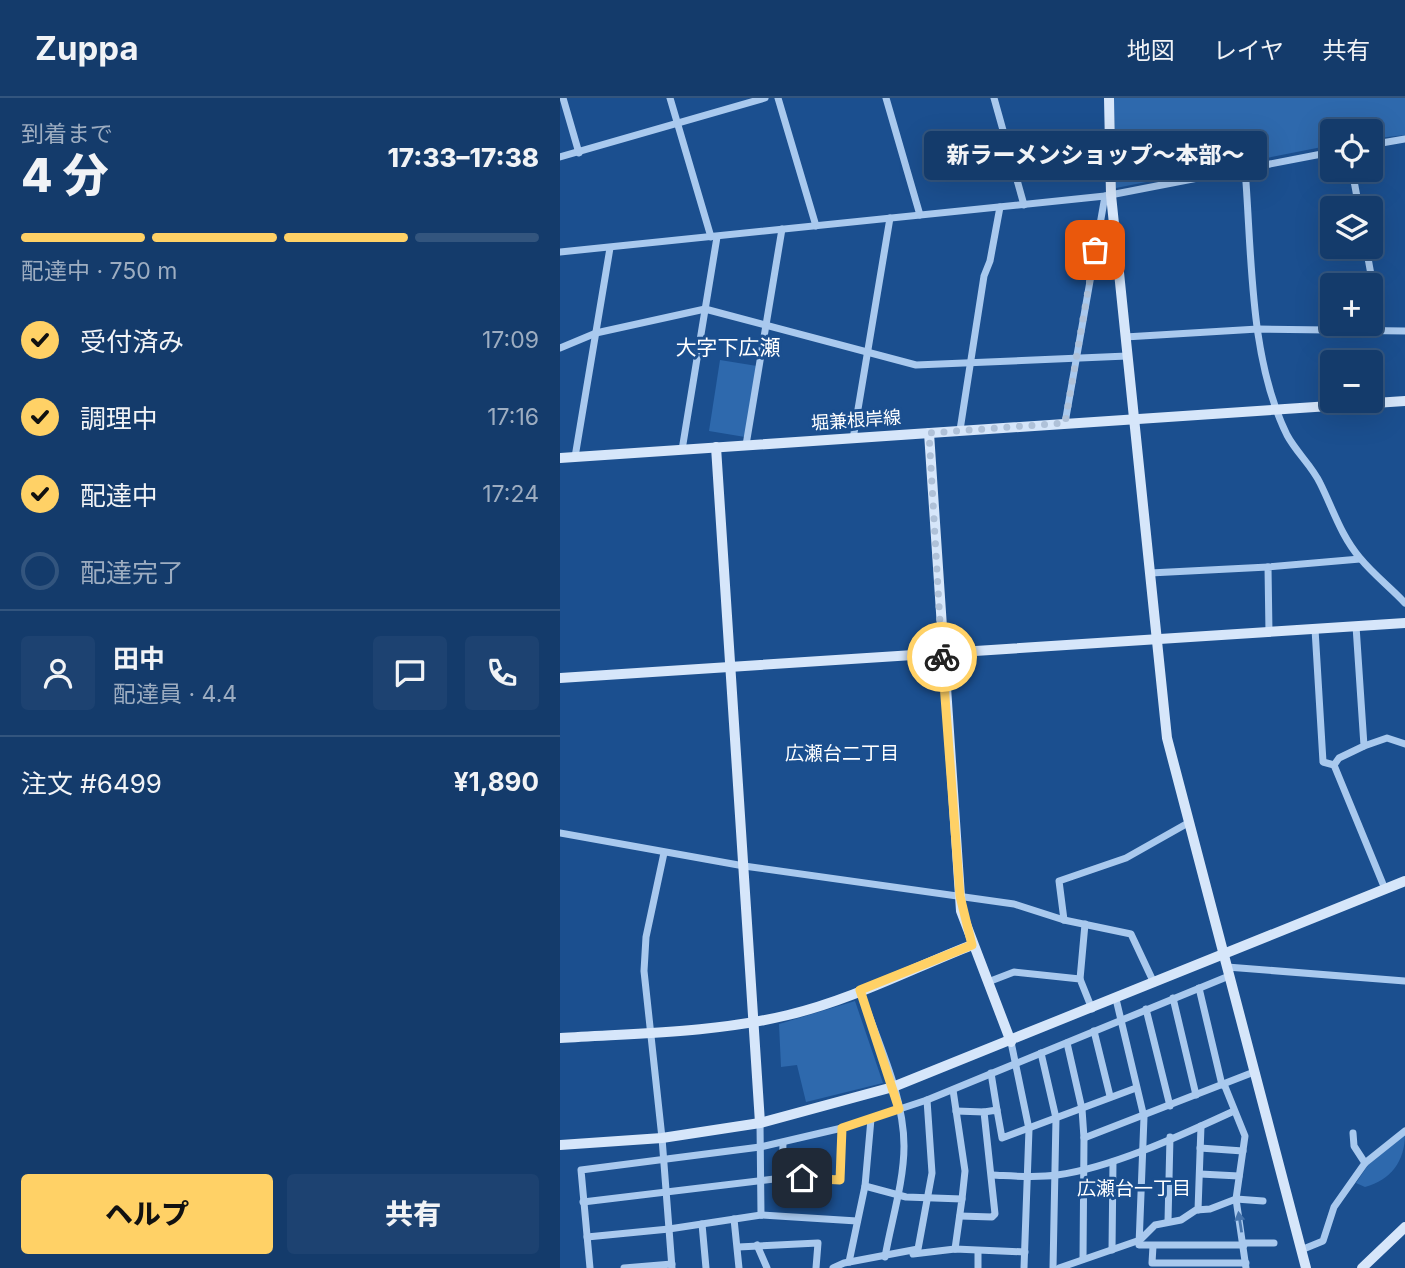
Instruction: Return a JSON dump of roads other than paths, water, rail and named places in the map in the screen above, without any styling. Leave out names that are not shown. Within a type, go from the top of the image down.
[{"type":"street","points":[[563,98],[579,153]]},
{"type":"street","points":[[670,98],[714,237],[682,450]]},
{"type":"street","points":[[560,157],[765,98]]},
{"type":"street","points":[[778,98],[816,226]]},
{"type":"street","points":[[886,98],[920,215]]},
{"type":"street","points":[[994,98],[1024,205]]},
{"type":"street","points":[[1107,98],[1110,114],[1108,195],[1167,738],[1306,1268]]},
{"type":"street","points":[[1383,143],[1405,139]]},
{"type":"street","points":[[560,252],[1108,195],[1320,154]]},
{"type":"street","points":[[1245,169],[1258,329],[1265,368],[1288,436],[1319,481],[1340,529],[1360,559],[1405,603]]},
{"type":"street","points":[[1065,423],[1108,195]]},
{"type":"street","points":[[960,430],[984,276],[990,261],[1000,207]]},
{"type":"street","points":[[853,439],[890,218]]},
{"type":"street","points":[[746,445],[782,229]]},
{"type":"street","points":[[575,457],[610,248]]},
{"type":"street","points":[[560,348],[596,333],[705,309],[916,365],[1127,356]]},
{"type":"street","points":[[1125,337],[1258,329],[1320,330]]},
{"type":"street","points":[[1383,330],[1405,331]]},
{"type":"street","name":"堀兼根岸線","points":[[560,458],[1405,401]]},
{"type":"street","points":[[929,433],[960,896],[972,945],[1011,1042],[1029,1129],[1024,1268]]},
{"type":"street","points":[[716,447],[760,1123],[761,1215]]},
{"type":"street","points":[[1150,573],[1360,559]]},
{"type":"street","points":[[1268,567],[1269,633]]},
{"type":"street","points":[[560,678],[1405,623]]},
{"type":"street","points":[[1356,626],[1364,746]]},
{"type":"street","points":[[1315,629],[1323,762],[1334,765]]},
{"type":"street","points":[[1334,765],[1339,758],[1387,738],[1405,744]]},
{"type":"street","points":[[1334,765],[1385,889]]},
{"type":"street","points":[[1063,920],[1059,881],[1126,858],[1188,823]]},
{"type":"street","points":[[560,833],[744,866],[1014,904],[1063,920],[1131,934],[1154,983]]},
{"type":"street","points":[[624,1268],[672,1266],[662,1138],[644,971],[646,937],[664,853]]},
{"type":"street","points":[[560,1145],[662,1138],[760,1123],[893,1087],[1011,1042],[1405,881]]},
{"type":"street","points":[[1085,924],[1080,979],[1092,1009]]},
{"type":"street","points":[[560,1038],[754,1022],[814,1007],[972,945]]},
{"type":"street","points":[[590,1268],[581,1170],[760,1147],[842,1128],[953,1090],[1199,988],[1228,971],[1405,981]]},
{"type":"street","points":[[988,982],[1014,972],[1080,979]]},
{"type":"street","points":[[1153,1246],[1152,1263],[1246,1265],[1236,1199],[1245,1136],[1223,1085],[1199,988]]},
{"type":"street","points":[[860,990],[893,1087],[904,1146],[885,1257]]},
{"type":"street","points":[[1174,998],[1196,1095]]},
{"type":"street","points":[[1116,999],[1144,1117],[1139,1245],[1274,1243]]},
{"type":"street","points":[[1146,1009],[1170,1106]]},
{"type":"street","points":[[1094,1031],[1110,1096]]},
{"type":"street","points":[[1067,1043],[1082,1109],[1083,1259]]},
{"type":"street","points":[[1041,1053],[1056,1118],[1056,1268],[1140,1240],[1155,1224],[1181,1220],[1198,1210],[1210,1209],[1236,1199],[1263,1201]]},
{"type":"street","points":[[1084,1138],[1144,1117],[1254,1072]]},
{"type":"street","points":[[991,1073],[1002,1138],[1136,1088]]},
{"type":"street","points":[[953,1090],[965,1171],[955,1249]]},
{"type":"street","points":[[834,1268],[918,1249],[929,1197],[933,1153],[927,1100]]},
{"type":"street","points":[[956,1111],[997,1110]]},
{"type":"street","points":[[992,1175],[1028,1177],[1084,1170],[1113,1162],[1234,1111]]},
{"type":"street","points":[[960,1216],[992,1217],[992,1175],[985,1112]]},
{"type":"street","points":[[848,1265],[865,1186],[870,1119]]},
{"type":"street","points":[[1198,1210],[1201,1126]]},
{"type":"street","points":[[583,1202],[782,1178],[840,1180],[842,1128]]},
{"type":"street","points":[[1301,1250],[1323,1241],[1334,1208],[1365,1163],[1405,1131]]},
{"type":"street","points":[[1353,1133],[1354,1146],[1365,1163]]},
{"type":"street","points":[[1168,1222],[1170,1137]]},
{"type":"street","points":[[782,1143],[782,1178]]},
{"type":"street","points":[[1200,1148],[1243,1151]]},
{"type":"street","points":[[1112,1250],[1113,1162]]},
{"type":"street","points":[[1200,1174],[1239,1176]]},
{"type":"street","points":[[865,1186],[896,1194],[962,1199]]},
{"type":"street","points":[[587,1237],[669,1229],[761,1215],[857,1221]]},
{"type":"street","points":[[734,1219],[739,1268]]},
{"type":"street","points":[[702,1224],[706,1268]]},
{"type":"street","points":[[1362,1268],[1405,1227]]},
{"type":"street","points":[[738,1248],[818,1242],[816,1268]]},
{"type":"street","points":[[757,1245],[767,1268]]},
{"type":"street","points":[[1181,1264],[1182,1246]]},
{"type":"street","points":[[848,1265],[934,1250],[1025,1252]]},
{"type":"street","points":[[978,1252],[978,1268]]},
{"type":"place","name":"新ラーメンショップ～本部～","points":[[1095,250]]},
{"type":"district","name":"大字下広瀬","points":[[728,347]]},
{"type":"district","name":"広瀬台二丁目","points":[[842,753]]},
{"type":"district","name":"広瀬台一丁目","points":[[1134,1188]]}]
